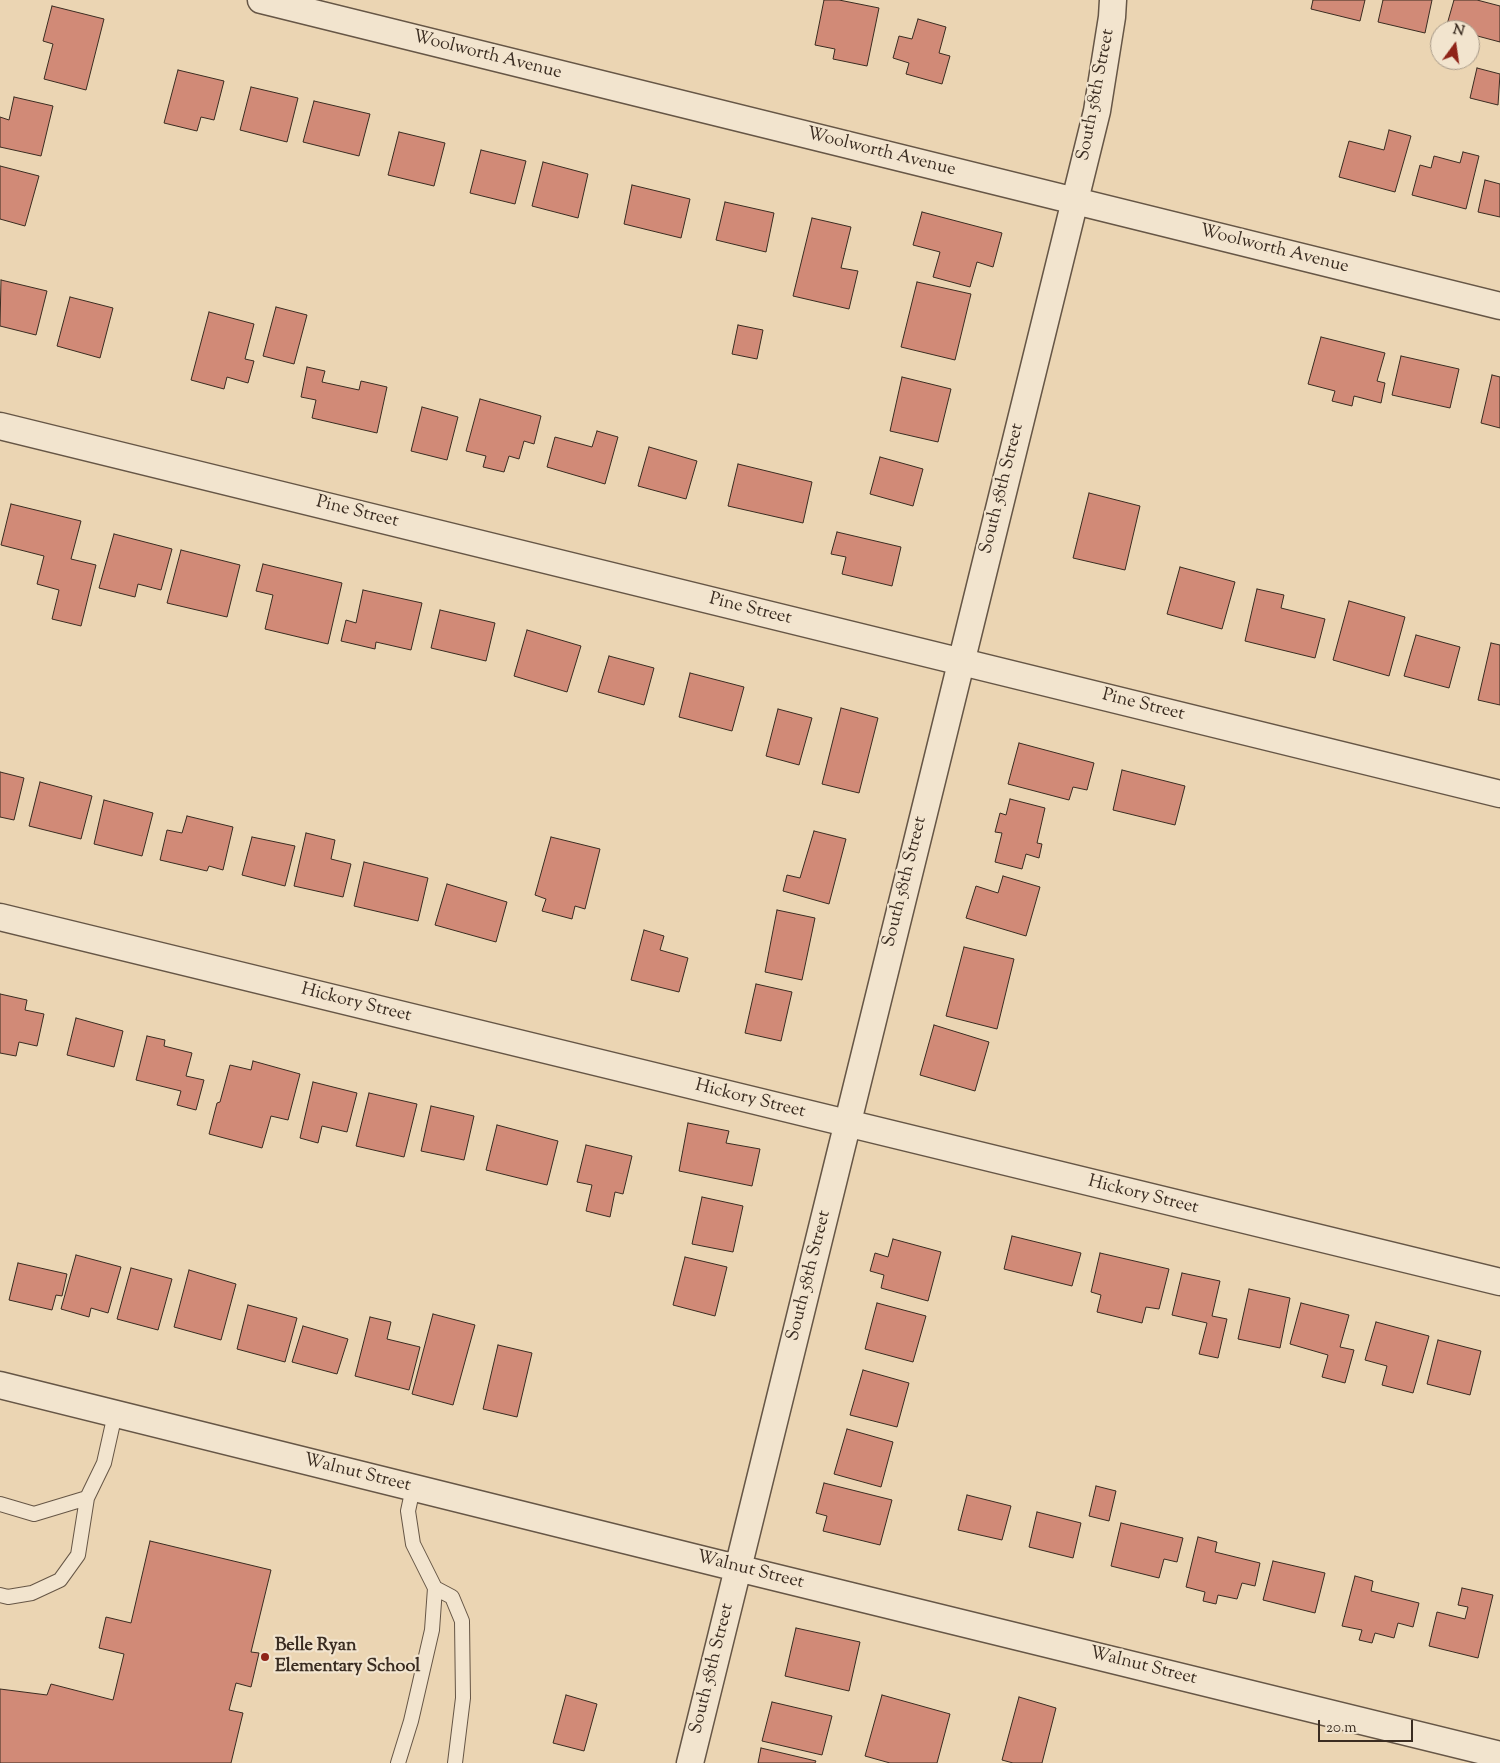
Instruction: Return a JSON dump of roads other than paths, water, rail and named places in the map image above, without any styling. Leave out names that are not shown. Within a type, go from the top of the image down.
[{"type":"street","name":"Woolworth Avenue","points":[[261,0],[1500,306]]},
{"type":"street","name":"South 58th Street","points":[[690,1763],[1097,111],[1113,0]]},
{"type":"street","name":"Pine Street","points":[[0,426],[1500,794]]},
{"type":"street","name":"Hickory Street","points":[[0,917],[1500,1282]]},
{"type":"street","name":"Walnut Street","points":[[0,1385],[1500,1755]]},
{"type":"lane","points":[[4,1596],[32,1593],[60,1580],[78,1555],[87,1498],[104,1463],[115,1414]]},
{"type":"lane","points":[[398,1763],[411,1721],[432,1630],[435,1588],[413,1544],[408,1511],[413,1488]]},
{"type":"lane","points":[[0,1504],[34,1514],[87,1498]]},
{"type":"lane","points":[[435,1588],[452,1597],[462,1621],[463,1698],[455,1763]]},
{"type":"place","name":"Belle Ryan Elementary School","points":[[265,1657]]}]
